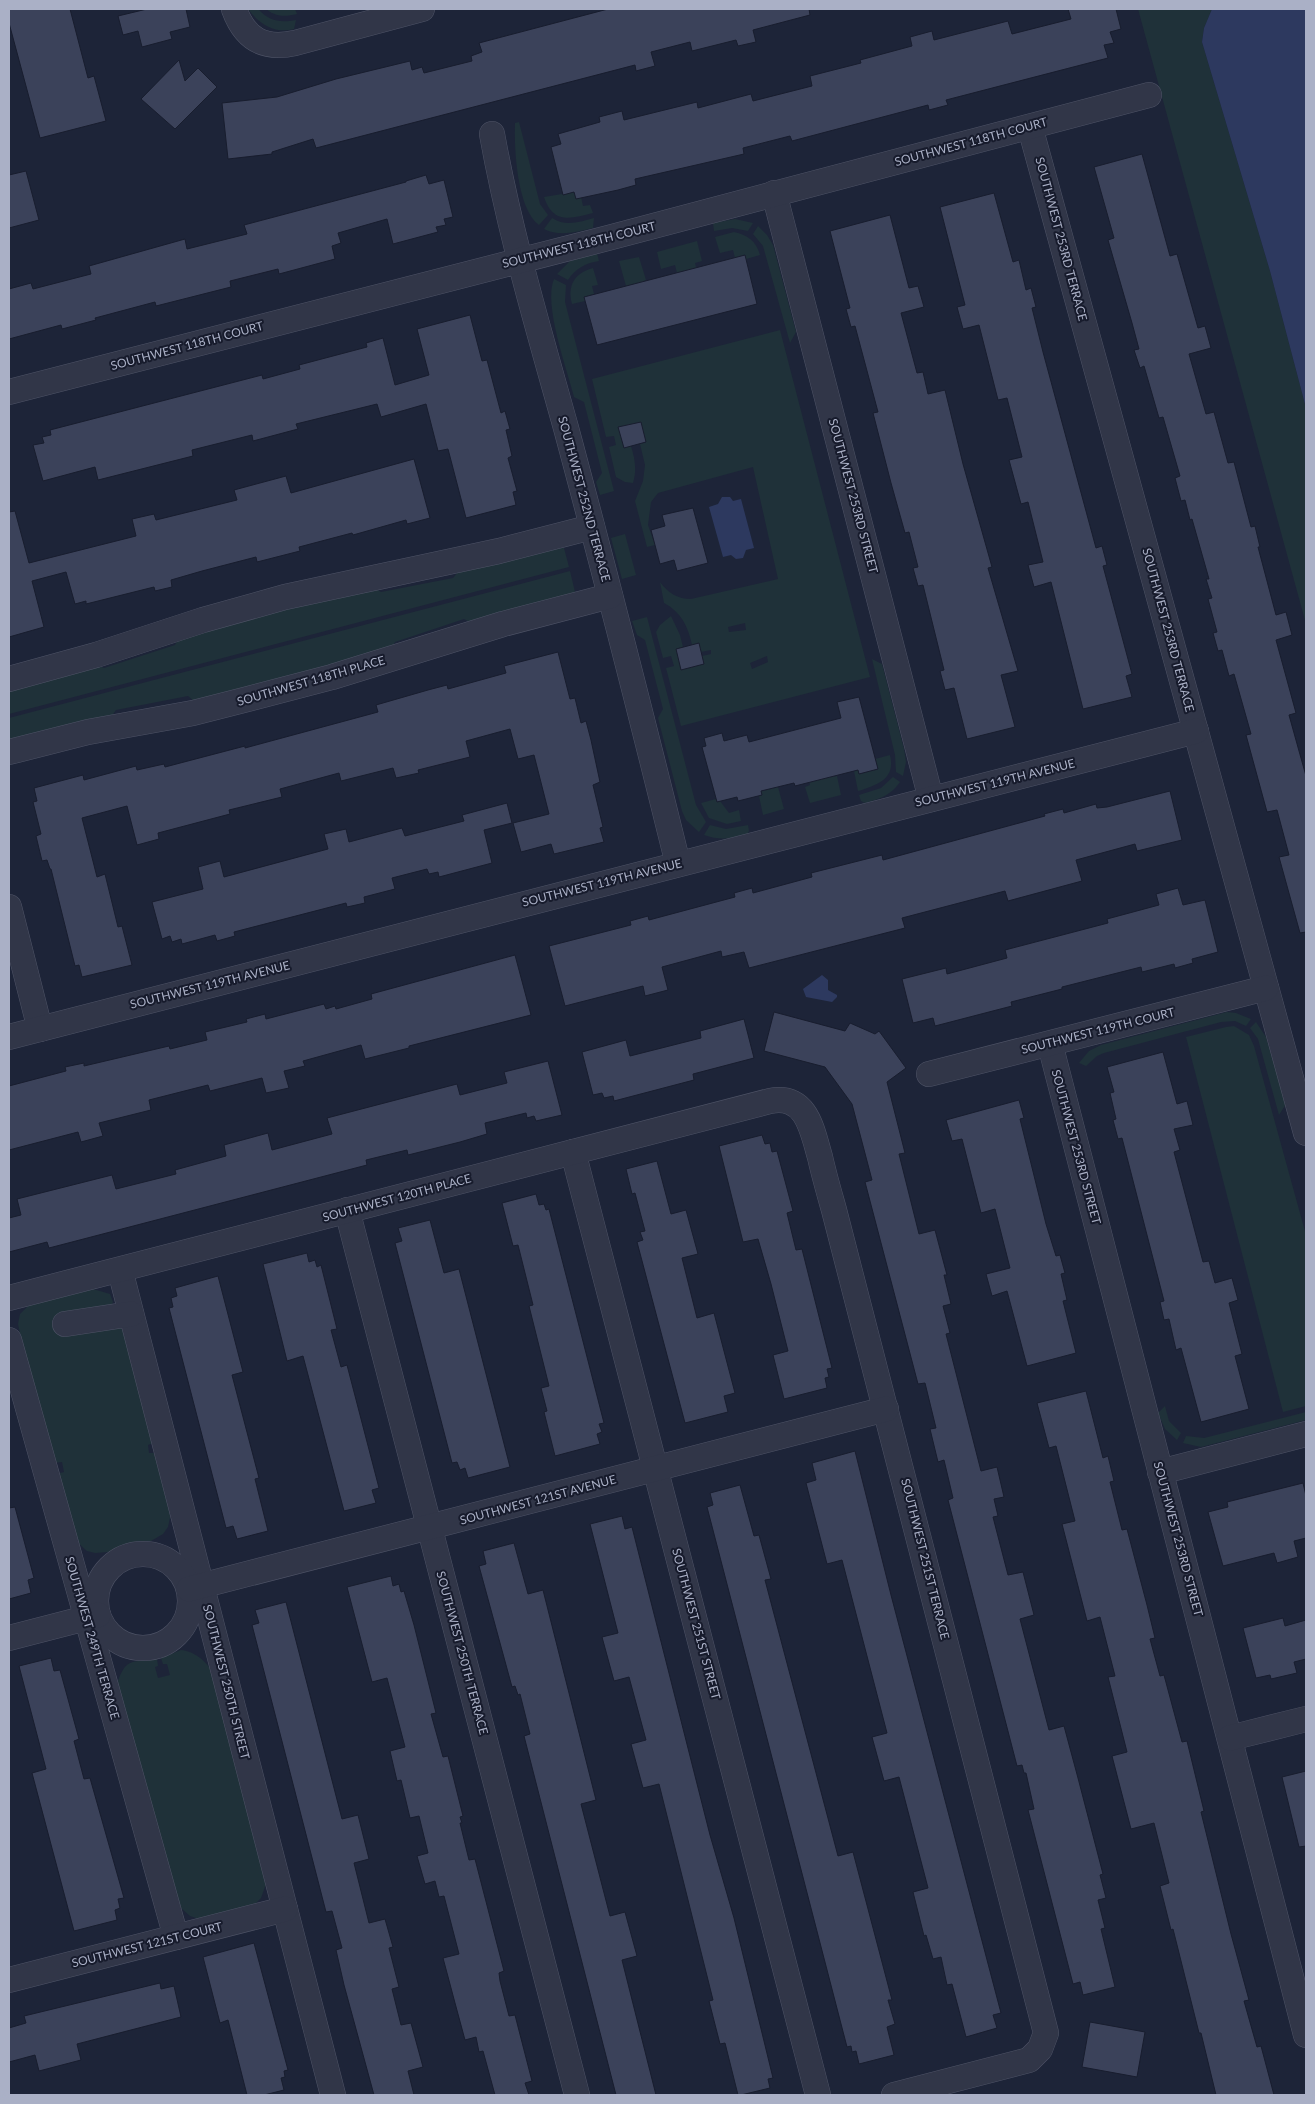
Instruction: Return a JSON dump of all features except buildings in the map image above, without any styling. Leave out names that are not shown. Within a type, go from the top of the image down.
[{"type":"street","points":[[234,9],[241,25],[253,38],[270,45],[284,45],[422,9]]},
{"type":"street","name":"SOUTHWEST 118TH COURT","points":[[9,392],[1149,96]]},
{"type":"street","name":"SOUTHWEST 253RD TERRACE","points":[[1030,127],[1306,1133]]},
{"type":"street","name":"SOUTHWEST 252ND TERRACE","points":[[492,134],[500,181],[520,260],[592,527],[678,864]]},
{"type":"street","name":"SOUTHWEST 253RD STREET","points":[[774,193],[931,799]]},
{"type":"street","points":[[9,679],[96,655],[203,620],[285,597],[490,553],[592,527]]},
{"type":"street","name":"SOUTHWEST 118TH PLACE","points":[[9,752],[88,732],[193,712],[261,696],[372,665],[503,624],[610,596]]},
{"type":"street","name":"SOUTHWEST 119TH AVENUE","points":[[9,1037],[1196,731]]},
{"type":"street","points":[[9,907],[40,1029]]},
{"type":"street","name":"SOUTHWEST 119TH COURT","points":[[930,1074],[1266,988]]},
{"type":"street","name":"SOUTHWEST 253RD STREET","points":[[1050,1044],[1160,1472],[1302,2003],[1306,2034]]},
{"type":"street","name":"SOUTHWEST 120TH PLACE","points":[[9,1298],[770,1101],[785,1100]]},
{"type":"street","name":"SOUTHWEST 251ST TERRACE","points":[[785,1100],[795,1104],[802,1110],[812,1127],[1046,2030],[1044,2043],[1030,2060],[894,2095]]},
{"type":"street","name":"SOUTHWEST 251ST STREET","points":[[573,1152],[818,2095]]},
{"type":"street","name":"SOUTHWEST 250TH TERRACE","points":[[347,1210],[577,2095]]},
{"type":"street","name":"SOUTHWEST 250TH STREET","points":[[120,1270],[195,1587],[285,1909],[333,2095]]},
{"type":"street","points":[[65,1324],[131,1314]]},
{"type":"street","name":"SOUTHWEST 249TH TERRACE","points":[[9,1340],[92,1616],[176,1937]]},
{"type":"street","name":"SOUTHWEST 121ST AVENUE","points":[[195,1587],[886,1409]]},
{"type":"street","points":[[1160,1472],[1306,1434]]},
{"type":"street","points":[[145,1553],[165,1558],[195,1587],[188,1618],[170,1640],[157,1647],[138,1648],[121,1643],[92,1616],[96,1595],[103,1576],[117,1561],[135,1554],[145,1553]]},
{"type":"street","points":[[9,1638],[92,1616]]},
{"type":"street","points":[[1230,1738],[1306,1718]]},
{"type":"street","name":"SOUTHWEST 121ST COURT","points":[[9,1980],[285,1909]]},
{"type":"shaded area","points":[[248,9],[258,9],[266,16],[275,20],[296,20],[294,29],[274,29],[262,23]]},
{"type":"shaded area","points":[[266,9],[295,9],[297,14],[281,16],[273,14]]},
{"type":"shaded area","points":[[1138,9],[1212,9],[1204,28],[1202,42],[1270,271],[1306,408],[1306,624]]},
{"type":"shaded area","points":[[519,122],[540,204],[548,215],[539,225],[526,206],[518,178],[515,123]]},
{"type":"shaded area","points":[[574,192],[576,199],[581,197],[583,206],[590,205],[593,213],[570,218],[557,216],[552,212],[544,197]]},
{"type":"shaded area","points":[[552,218],[567,223],[594,218],[593,228],[556,233],[544,229]]},
{"type":"shaded area","points":[[735,219],[753,223],[748,231],[732,228],[714,231],[713,223]]},
{"type":"shaded area","points":[[758,226],[773,245],[796,332],[790,343],[763,246],[753,234]]},
{"type":"shaded area","points":[[734,232],[751,239],[760,255],[746,259],[735,258],[733,250],[720,253],[715,237]]},
{"type":"shaded area","points":[[697,241],[702,261],[695,263],[698,275],[687,270],[677,273],[675,265],[661,269],[657,252]]},
{"type":"shaded area","points":[[597,253],[599,261],[581,267],[568,280],[557,274],[570,261]]},
{"type":"shaded area","points":[[639,257],[646,280],[644,281],[646,290],[631,294],[629,285],[626,286],[619,261]]},
{"type":"shaded area","points":[[593,268],[598,285],[592,286],[594,294],[584,297],[585,301],[572,304],[571,291],[574,281],[581,273]]},
{"type":"shaded area","points":[[554,279],[566,285],[565,302],[614,491],[600,495],[596,482],[602,473],[584,402],[574,397],[557,337],[551,290]]},
{"type":"shaded area","points":[[780,330],[870,677],[681,726],[666,668],[674,666],[671,656],[663,658],[656,632],[660,625],[671,616],[680,635],[683,647],[676,649],[704,664],[702,656],[711,654],[711,650],[701,652],[699,643],[692,645],[683,620],[664,603],[660,582],[674,595],[691,599],[778,579],[753,467],[658,493],[651,502],[648,525],[655,545],[647,547],[635,501],[643,481],[645,465],[640,444],[646,442],[641,422],[619,428],[624,448],[631,446],[635,464],[633,483],[625,482],[616,477],[609,447],[616,445],[614,436],[606,437],[592,379]],"holes":[[[745,623],[746,630],[729,632],[728,627]],[[767,656],[768,662],[752,669],[750,663]]]},
{"type":"shaded area","points":[[625,534],[636,575],[622,579],[611,538]]},
{"type":"shaded area","points":[[559,547],[564,548],[569,567],[9,714],[9,688],[97,665],[104,668],[175,645],[180,636],[373,587],[381,592],[453,578],[460,570]]},
{"type":"shaded area","points":[[570,571],[575,592],[570,596],[472,623],[464,619],[395,642],[391,650],[195,702],[188,696],[116,710],[111,717],[9,742],[9,718]]},
{"type":"shaded area","points":[[647,617],[696,805],[706,822],[699,832],[686,820],[682,811],[658,718],[663,709],[645,640],[637,635],[632,621]]},
{"type":"shaded area","points":[[872,659],[882,664],[904,749],[906,762],[903,776],[896,772],[895,755]]},
{"type":"shaded area","points":[[890,755],[891,763],[888,775],[878,783],[858,791],[854,771],[858,770],[859,774],[878,769],[875,759]]},
{"type":"shaded area","points":[[837,776],[841,795],[810,803],[805,787],[810,785],[809,779]]},
{"type":"shaded area","points":[[893,777],[900,782],[889,793],[865,803],[861,801],[859,795],[881,788]]},
{"type":"shaded area","points":[[760,787],[778,787],[784,809],[763,815],[759,796],[762,795]]},
{"type":"shaded area","points":[[716,799],[717,802],[720,801],[729,813],[739,810],[741,821],[727,824],[709,818],[701,803]]},
{"type":"shaded area","points":[[710,825],[726,829],[748,825],[749,831],[747,835],[715,838],[704,835]]},
{"type":"shaded area","points":[[1227,1012],[1236,1013],[1251,1019],[1246,1026],[1235,1021],[1221,1022],[1104,1053],[1097,1056],[1086,1066],[1079,1063],[1089,1051],[1101,1045]]},
{"type":"shaded area","points":[[1256,1022],[1266,1037],[1286,1104],[1279,1115],[1258,1039],[1250,1028]]},
{"type":"shaded area","points":[[1234,1026],[1249,1035],[1254,1046],[1306,1235],[1306,1406],[1283,1412],[1186,1037]]},
{"type":"shaded area","points":[[93,1289],[110,1294],[113,1302],[115,1323],[123,1329],[153,1443],[148,1445],[149,1453],[156,1453],[171,1513],[168,1527],[163,1534],[151,1541],[127,1544],[108,1552],[95,1553],[87,1551],[75,1540],[56,1474],[64,1472],[62,1462],[53,1463],[32,1390],[18,1324],[20,1314],[29,1305]]},
{"type":"shaded area","points":[[1165,1406],[1169,1421],[1181,1433],[1177,1440],[1165,1429],[1158,1413]]},
{"type":"shaded area","points":[[1306,1412],[1306,1420],[1201,1447],[1183,1443],[1186,1436],[1204,1438]]},
{"type":"shaded area","points":[[181,1650],[199,1657],[212,1672],[266,1884],[261,1898],[256,1903],[202,1920],[190,1916],[181,1908],[117,1684],[120,1675],[127,1665],[136,1661],[157,1659],[158,1666],[155,1667],[158,1678],[170,1675],[167,1664],[163,1664],[161,1658]]},
{"type":"water","points":[[1212,9],[1306,9],[1306,408],[1270,271],[1202,42],[1204,28]]},
{"type":"water","points":[[722,497],[730,497],[733,501],[741,499],[754,548],[746,550],[743,558],[736,559],[731,555],[723,557],[709,507],[718,504]]},
{"type":"water","points":[[822,975],[828,980],[828,990],[837,995],[832,1002],[806,997],[803,989]]}]
